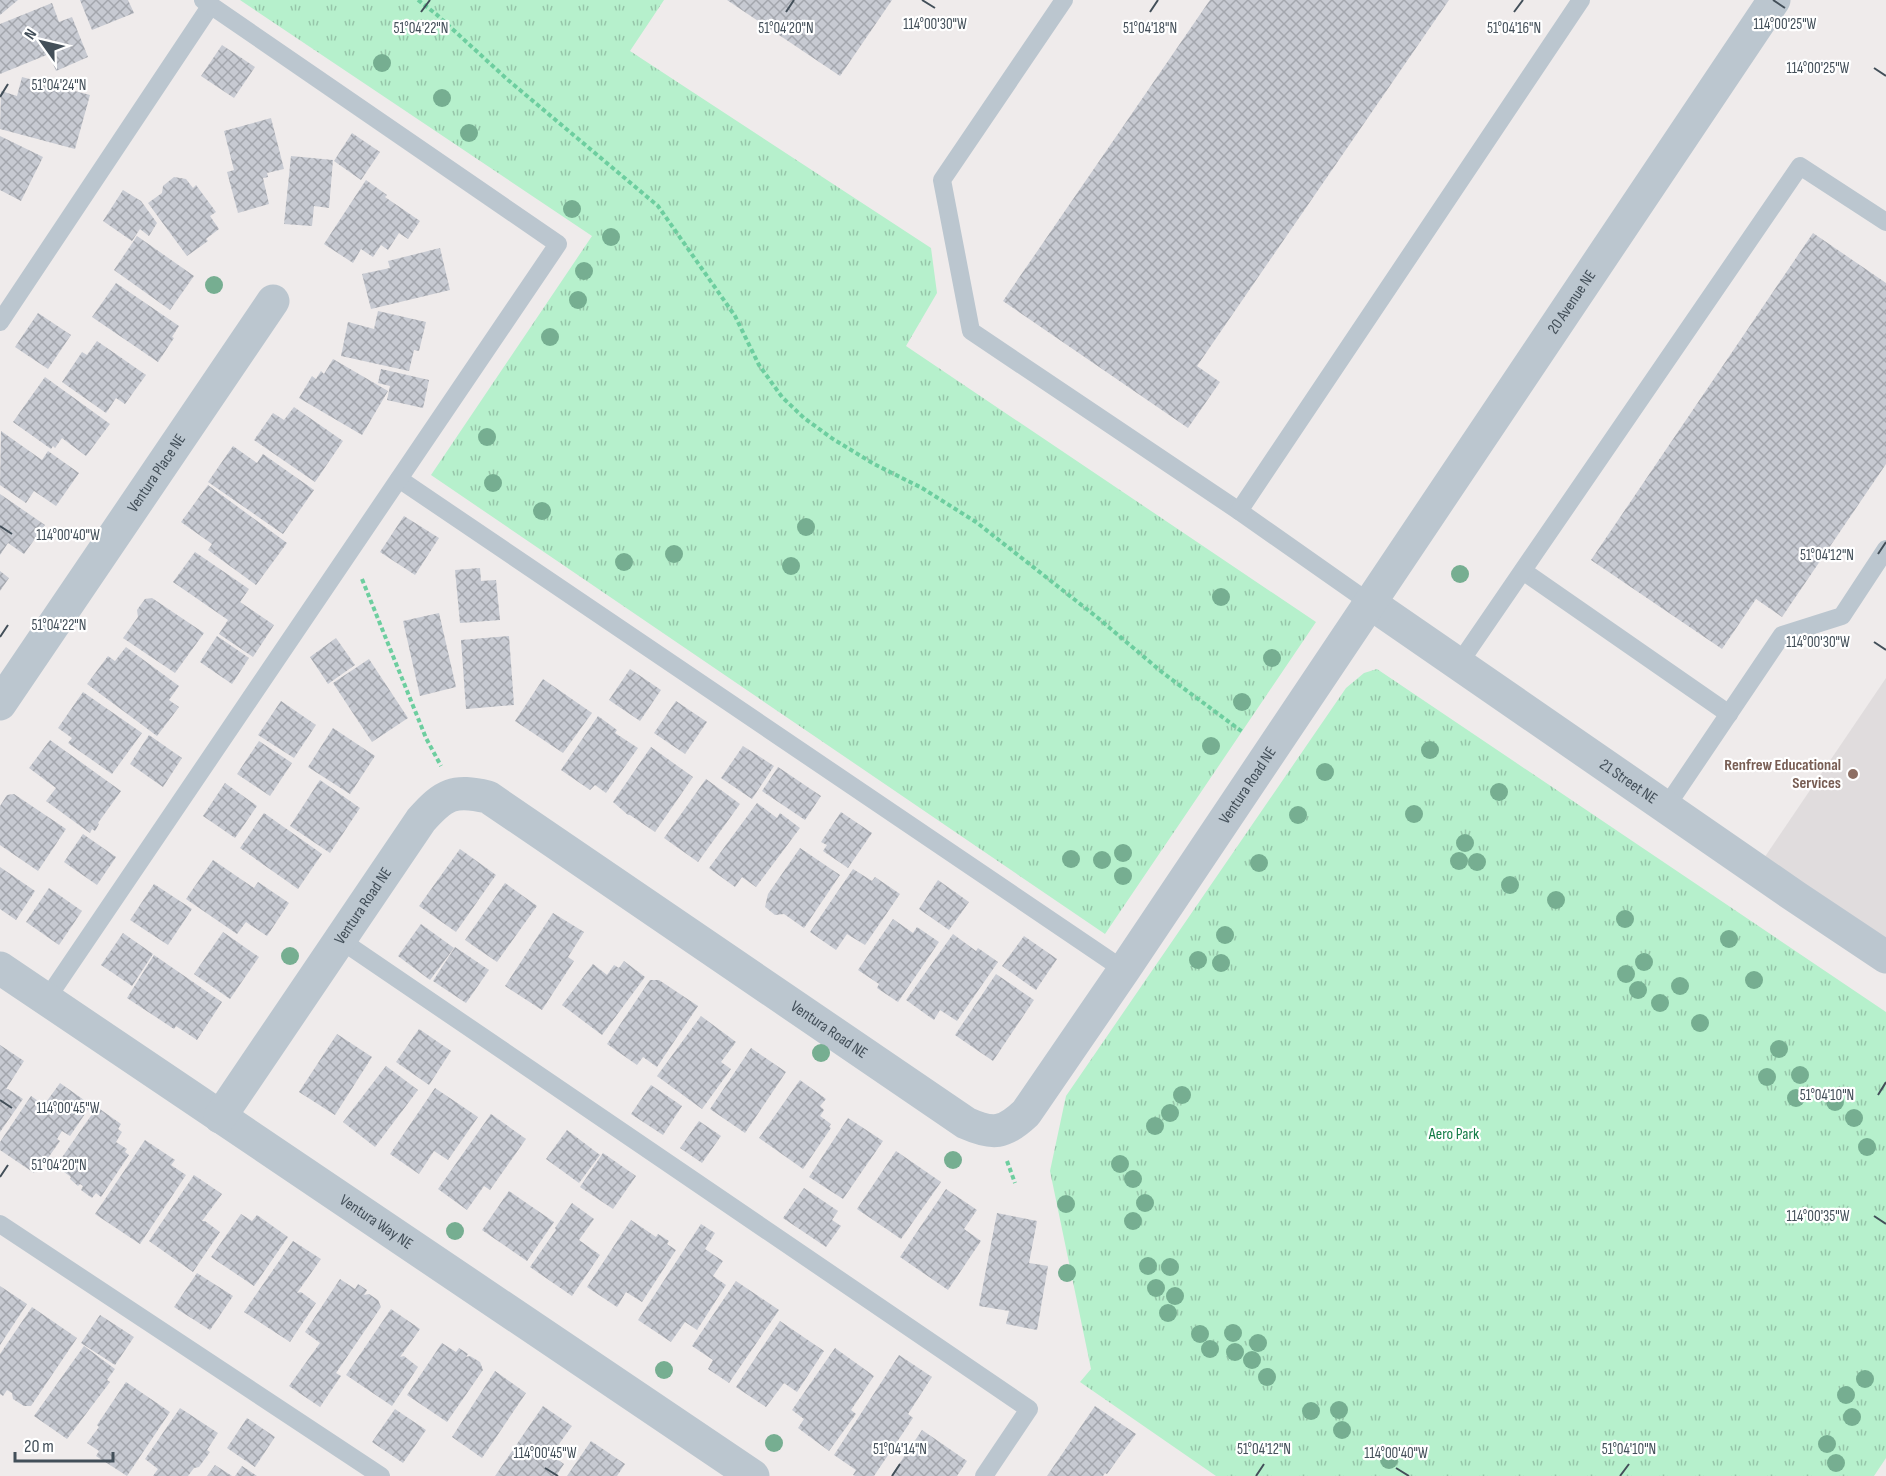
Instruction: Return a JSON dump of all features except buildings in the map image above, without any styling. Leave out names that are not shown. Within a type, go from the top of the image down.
[{"type":"street","name":"20 Avenue NE","points":[[1370,603],[1774,0]]},
{"type":"street","name":"Ventura Place NE","points":[[0,704],[273,301]]},
{"type":"street","name":"21 Street NE","points":[[1370,603],[1886,957]]},
{"type":"street","name":"Ventura Road NE","points":[[220,1117],[421,820],[435,804],[456,792],[488,796],[966,1123],[981,1130],[997,1132],[1013,1125],[1026,1113],[1124,970],[1370,603]]},
{"type":"street","name":"Ventura Way NE","points":[[0,968],[753,1476]]},
{"type":"lane","points":[[1064,0],[942,180],[971,331],[1239,511],[1370,603]]},
{"type":"lane","points":[[1239,511],[1581,0]]},
{"type":"lane","points":[[0,322],[207,3],[558,244],[46,1000]]},
{"type":"lane","points":[[1458,665],[1800,166],[1886,222]]},
{"type":"lane","points":[[399,479],[1124,970]]},
{"type":"lane","points":[[1666,807],[1782,635],[1842,616],[1886,549]]},
{"type":"lane","points":[[1523,571],[1729,714]]},
{"type":"lane","points":[[339,939],[1029,1409],[984,1476]]},
{"type":"lane","points":[[0,1224],[381,1476]]},
{"type":"path","points":[[418,0],[508,80],[658,206],[735,316],[759,364],[782,397],[804,418],[832,439],[874,464],[922,488],[976,522],[1098,618],[1163,673],[1244,734]]},
{"type":"path","points":[[348,554],[362,580],[426,738]]},
{"type":"shaded area","name":"Renfrew Educational Services","points":[[1886,678],[1886,957],[1756,870]]},
{"type":"green space","points":[[240,0],[664,0],[630,51],[931,248],[937,293],[906,346],[1316,622],[1105,934],[431,475],[592,236]]},
{"type":"green space","name":"Aero Park","points":[[1377,669],[1886,1012],[1886,1458],[1874,1476],[1216,1476],[1080,1382],[1091,1369],[1050,1171],[1066,1096],[1346,688],[1364,673]]},
{"type":"place","name":"Renfrew Educational Services","points":[[1853,774]]}]
